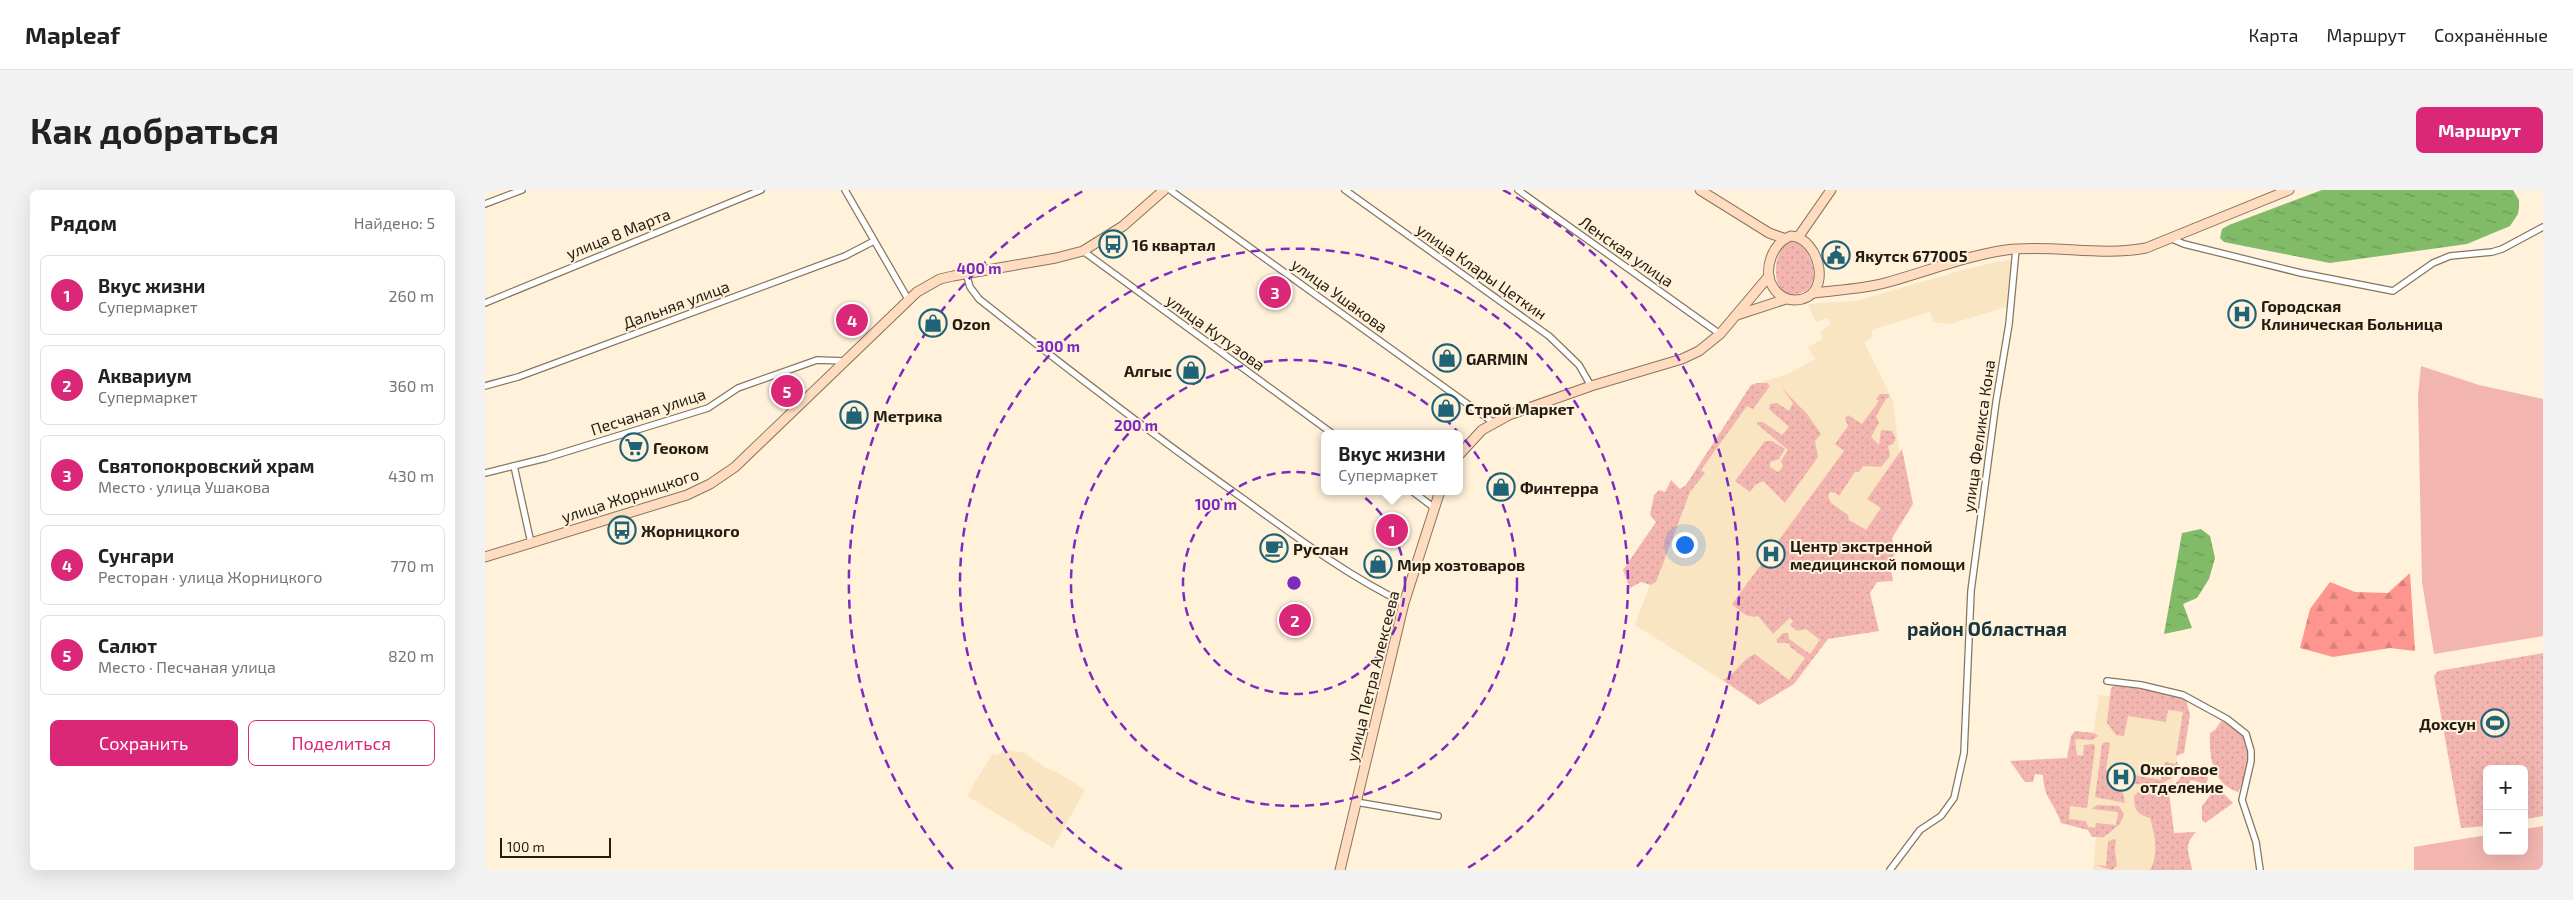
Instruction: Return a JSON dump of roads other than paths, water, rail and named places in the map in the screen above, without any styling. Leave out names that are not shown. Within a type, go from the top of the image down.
[{"type":"street","points":[[485,204],[522,190]]},
{"type":"street","name":"улица 8 Марта","points":[[485,303],[761,190]]},
{"type":"street","points":[[845,190],[908,299]]},
{"type":"street","name":"улица Жорницкого","points":[[485,558],[687,495],[710,484],[735,467],[908,299],[940,280],[966,273],[1056,258],[1083,251],[1123,226],[1164,190]]},
{"type":"street","name":"улица Ушакова","points":[[1170,190],[1493,423]]},
{"type":"street","name":"улица Клары Цеткин","points":[[1345,190],[1549,336],[1579,365],[1591,386]]},
{"type":"street","name":"Ленская улица","points":[[1519,190],[1720,334]]},
{"type":"street","points":[[1700,190],[1769,233],[1783,238],[1799,236],[1809,244],[1826,286],[1833,290]]},
{"type":"street","points":[[1799,236],[1831,190]]},
{"type":"street","points":[[1737,315],[1786,299],[1805,298],[1814,293],[1884,283],[1963,260],[2016,249],[2040,248],[2123,252],[2146,248],[2289,190]]},
{"type":"street","points":[[2170,238],[2183,244],[2301,273],[2393,291],[2433,263],[2450,256],[2492,252],[2503,249],[2543,227]]},
{"type":"street","points":[[1769,233],[1773,249],[1769,276],[1773,288],[1786,299]]},
{"type":"street","points":[[1773,249],[1783,238]]},
{"type":"street","name":"Дальняя улица","points":[[485,386],[518,377],[845,256],[874,241]]},
{"type":"street","name":"улица Феликса Кона","points":[[1890,870],[1920,830],[1941,816],[1954,798],[1964,753],[1971,591],[1996,402],[2009,324],[2016,249]]},
{"type":"street","name":"улица Кутузова","points":[[1083,251],[1328,430]]},
{"type":"street","points":[[966,273],[970,287],[979,298],[1129,417],[1289,532],[1380,591],[1405,602]]},
{"type":"street","points":[[1463,450],[1472,439],[1493,423],[1591,386],[1682,359],[1699,351],[1720,334],[1769,276]]},
{"type":"street","points":[[1814,293],[1821,276]]},
{"type":"street","name":"Песчаная улица","points":[[485,473],[515,466],[708,408],[738,388],[817,360],[845,361]]},
{"type":"street","points":[[515,466],[531,543]]},
{"type":"street","points":[[1417,495],[1433,507]]},
{"type":"street","name":"улица Петра Алексеева","points":[[1340,870],[1405,602],[1438,495]]},
{"type":"street","points":[[2107,681],[2141,685],[2183,695],[2227,719],[2246,734],[2251,751],[2251,760],[2242,800],[2257,842],[2260,870]]},
{"type":"street","points":[[1356,802],[1438,816]]},
{"type":"water","points":[[2322,190],[2513,190],[2519,200],[2519,207],[2518,214],[2510,226],[2467,244],[2330,263],[2224,242],[2220,238],[2222,229],[2229,225]]},
{"type":"water","points":[[2201,529],[2210,536],[2215,558],[2209,579],[2197,598],[2183,604],[2192,628],[2164,634],[2182,533]]},
{"type":"place","name":"16 квартал","points":[[1113,244]]},
{"type":"place","name":"Якутск 677005","points":[[1836,255]]},
{"type":"place","name":"Святопокровский храм","points":[[1275,292]]},
{"type":"place","name":"Городская Клиническая Больница","points":[[2242,314]]},
{"type":"place","name":"Сунгари","points":[[852,320]]},
{"type":"place","name":"Ozon","points":[[933,323]]},
{"type":"place","name":"GARMIN","points":[[1447,358]]},
{"type":"place","name":"Алгыс","points":[[1191,370]]},
{"type":"place","name":"Салют","points":[[787,391]]},
{"type":"place","name":"Строй Маркет","points":[[1446,408]]},
{"type":"place","name":"Метрика","points":[[854,415]]},
{"type":"place","name":"Геоком","points":[[634,447]]},
{"type":"place","name":"Финтерра","points":[[1501,487]]},
{"type":"place","name":"Жорницкого","points":[[622,530]]},
{"type":"place","name":"Вкус жизни","points":[[1392,530]]},
{"type":"place","name":"Руслан","points":[[1274,548]]},
{"type":"place","name":"Центр экстренной медицинской помощи","points":[[1771,554]]},
{"type":"place","name":"Мир хозтоваров","points":[[1378,564]]},
{"type":"place","name":"Аквариум","points":[[1295,620]]},
{"type":"place","name":"Дохсун","points":[[2495,723]]},
{"type":"place","name":"Ожоговое отделение","points":[[2121,777]]},
{"type":"district","name":"район Областная","points":[[1987,628]]}]
